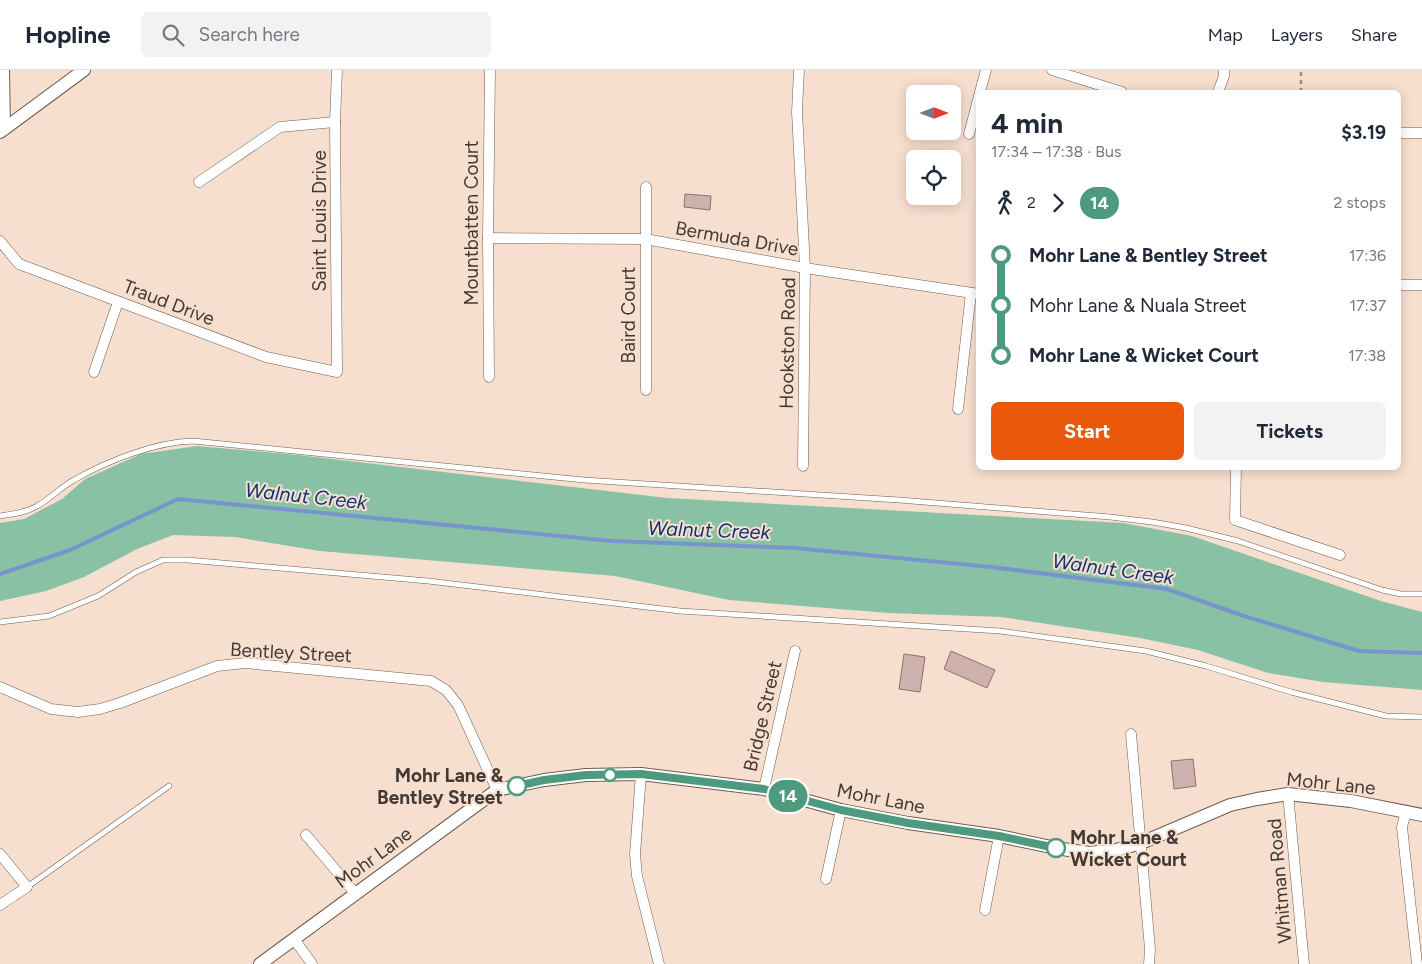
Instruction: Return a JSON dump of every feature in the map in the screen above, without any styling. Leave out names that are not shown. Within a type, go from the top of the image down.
[{"type":"street","points":[[2,130],[4,70]]},
{"type":"street","points":[[2,130],[84,70]]},
{"type":"street","name":"Saint Louis Drive","points":[[336,70],[337,372]]},
{"type":"street","name":"Mountbatten Court","points":[[490,70],[488,238],[490,377]]},
{"type":"street","name":"Hookston Road","points":[[799,70],[797,112],[805,268],[803,466]]},
{"type":"street","points":[[981,90],[986,70]]},
{"type":"street","points":[[1052,70],[1075,73],[1117,90]]},
{"type":"street","points":[[1219,90],[1224,76],[1224,70]]},
{"type":"street","points":[[968,134],[976,106]]},
{"type":"street","points":[[199,182],[280,127],[335,122]]},
{"type":"street","points":[[1401,133],[1422,133]]},
{"type":"street","name":"Baird Court","points":[[646,187],[644,239],[646,390]]},
{"type":"street","name":"Bermuda Drive","points":[[488,238],[644,239],[805,268],[975,293]]},
{"type":"street","name":"Traud Drive","points":[[0,241],[19,264],[266,357],[337,372]]},
{"type":"street","points":[[1401,285],[1422,285]]},
{"type":"street","points":[[958,409],[975,293]]},
{"type":"street","points":[[94,372],[118,302]]},
{"type":"street","points":[[1236,470],[1235,520],[1340,555]]},
{"type":"street","name":"Bridge Street","points":[[764,789],[795,651]]},
{"type":"street","name":"Bentley Street","points":[[0,687],[51,709],[78,712],[100,709],[217,666],[245,663],[431,681],[446,690],[458,705],[497,790]]},
{"type":"street","points":[[1131,734],[1150,949],[1149,964]]},
{"type":"street","points":[[641,774],[635,854],[636,876],[659,964]]},
{"type":"street","name":"Mohr Lane","points":[[260,964],[497,790],[544,780],[586,775],[641,774],[764,789],[841,810],[1089,853],[1116,850],[1141,843],[1230,805],[1288,794],[1351,801],[1422,815]]},
{"type":"street","name":"Whitman Road","points":[[1288,794],[1304,964]]},
{"type":"street","points":[[826,878],[841,810]]},
{"type":"street","points":[[1406,811],[1402,827],[1417,964]]},
{"type":"street","points":[[306,835],[355,893]]},
{"type":"street","points":[[985,910],[999,836]]},
{"type":"street","points":[[0,854],[27,887],[0,905]]},
{"type":"street","points":[[294,939],[312,964]]},
{"type":"lane","points":[[0,516],[24,512],[36,507],[72,481],[93,469],[157,445],[178,441],[193,441],[584,480],[899,500],[1144,521],[1186,528],[1238,541],[1382,590],[1401,594],[1422,594]]},
{"type":"lane","points":[[0,622],[49,616],[98,596],[136,572],[163,560],[188,560],[428,581],[680,611],[1000,631],[1146,651],[1206,666],[1291,692],[1386,716],[1422,716]]},
{"type":"lane","points":[[27,887],[169,786]]},
{"type":"path","points":[[1301,70],[1301,90]]},
{"type":"green space","points":[[197,446],[298,455],[667,498],[1123,523],[1192,536],[1381,601],[1422,612],[1422,690],[1323,682],[1268,673],[1198,650],[1140,638],[1002,617],[889,613],[729,600],[615,576],[320,551],[235,537],[173,535],[137,549],[84,577],[46,591],[0,601],[0,523],[24,519],[62,499],[85,479],[141,454]]},
{"type":"building","points":[[685,194],[711,196],[710,210],[684,207]]},
{"type":"building","points":[[951,651],[995,670],[987,688],[944,669]]},
{"type":"building","points":[[904,654],[925,657],[920,692],[899,689]]},
{"type":"building","points":[[1193,759],[1196,786],[1174,789],[1171,761]]},
{"type":"waterway","name":"Walnut Creek","points":[[0,574],[70,550],[178,499],[612,541],[795,548],[991,567],[1167,589],[1244,616],[1359,651],[1422,653]]},
{"type":"bus line","name":"14","points":[[517,786],[544,780],[586,775],[641,774],[764,789],[841,810],[908,823],[999,836],[1056,848]]},
{"type":"place","name":"Mohr Lane & Bentley Street","points":[[517,786]]},
{"type":"place","name":"Mohr Lane & Wicket Court","points":[[1056,848]]}]
